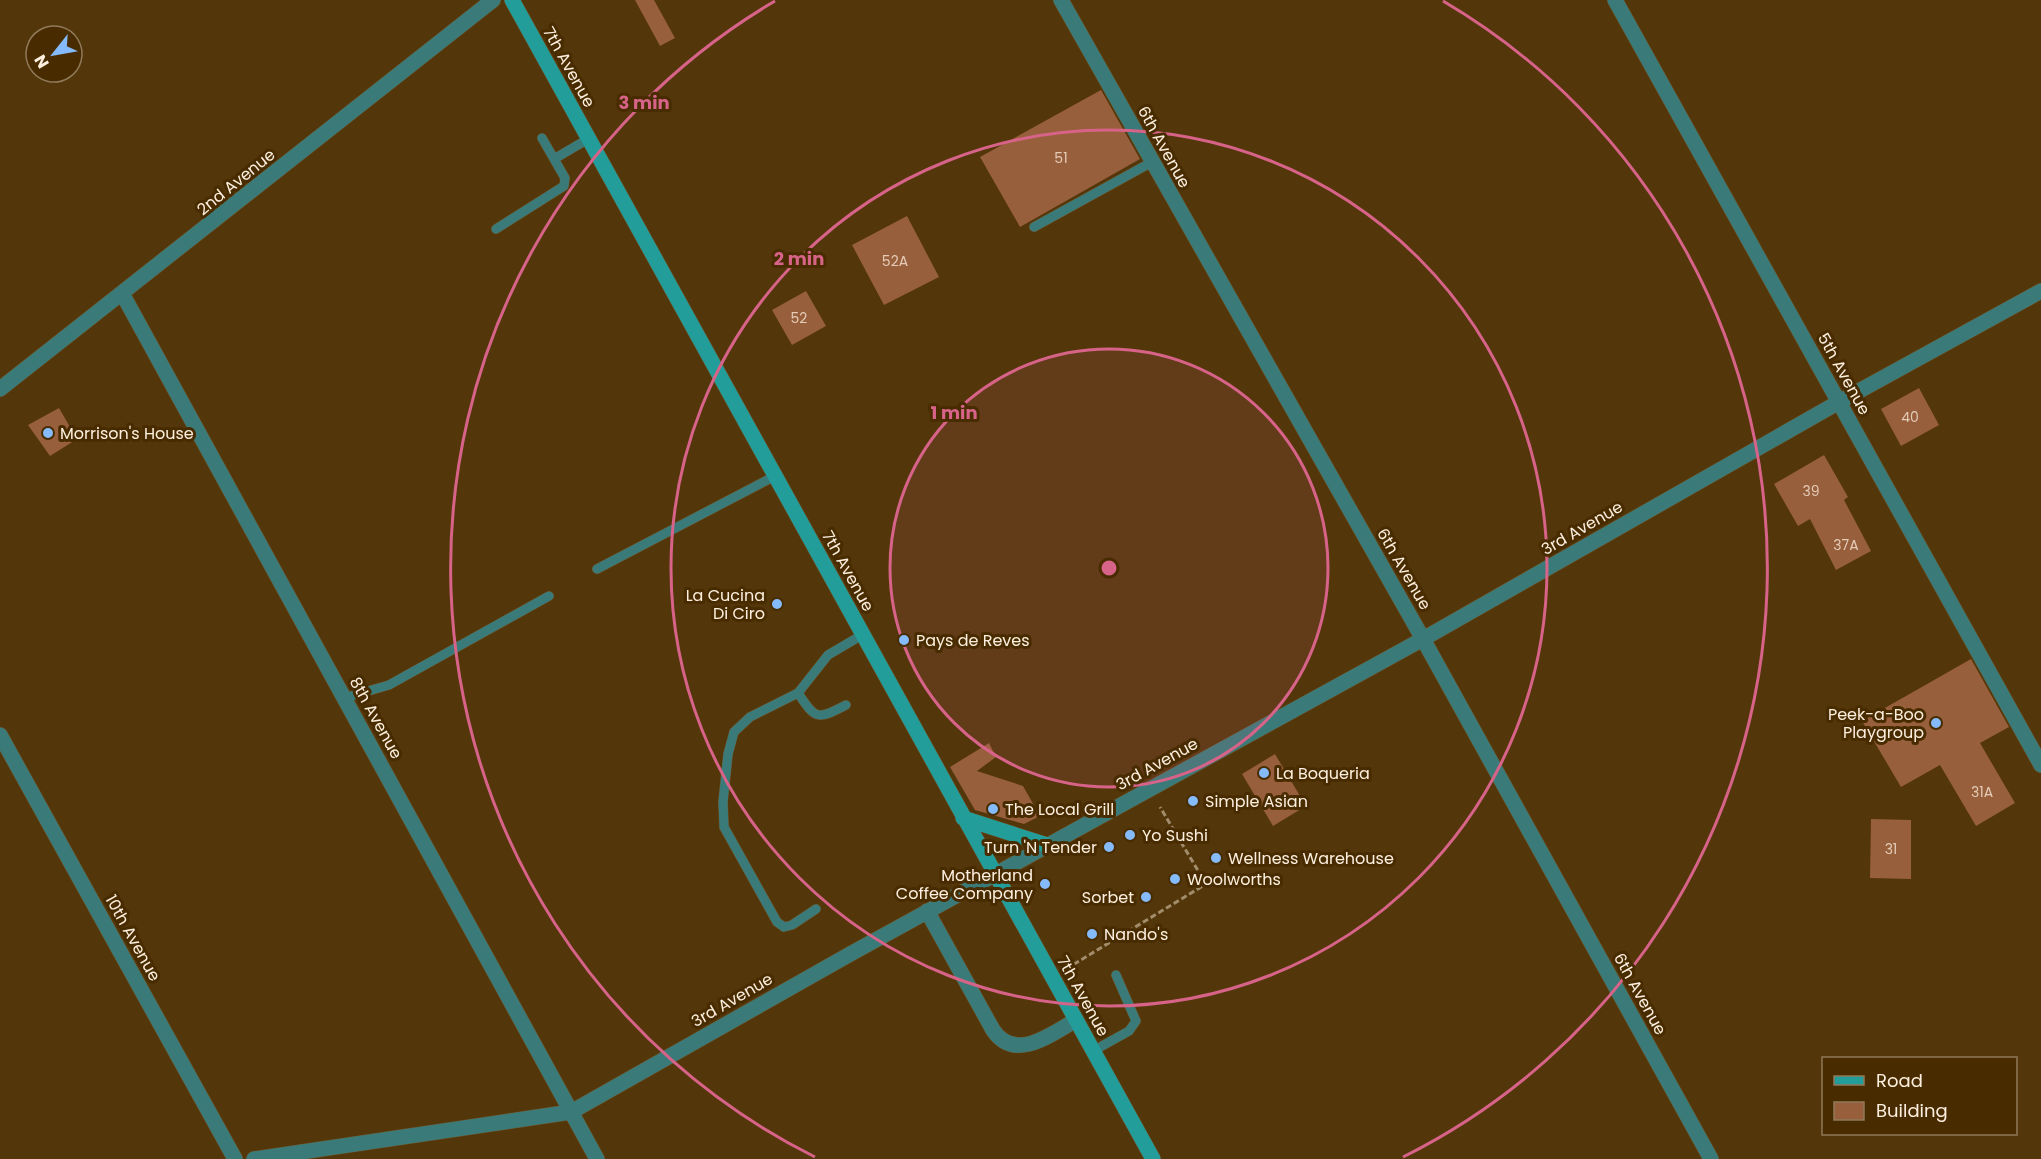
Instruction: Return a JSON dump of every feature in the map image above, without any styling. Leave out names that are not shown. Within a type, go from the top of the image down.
[{"type":"main road","name":"7th Avenue","points":[[512,0],[1153,1159]]},
{"type":"main road","points":[[963,818],[1047,845]]},
{"type":"street","name":"2nd Avenue","points":[[0,388],[123,295],[493,0]]},
{"type":"street","name":"6th Avenue","points":[[1061,0],[1423,639],[1711,1159]]},
{"type":"street","name":"5th Avenue","points":[[1615,0],[2041,765]]},
{"type":"street","name":"3rd Avenue","points":[[254,1159],[571,1112],[927,911],[1423,639],[1839,402],[2041,291]]},
{"type":"street","name":"8th Avenue","points":[[123,295],[597,1159]]},
{"type":"street","name":"10th Avenue","points":[[0,735],[235,1159]]},
{"type":"street","points":[[927,911],[993,1030],[1002,1040],[1015,1046],[1031,1044],[1076,1020]]},
{"type":"lane","points":[[496,229],[559,192],[564,186],[565,178],[542,138]]},
{"type":"lane","points":[[554,159],[588,139]]},
{"type":"lane","points":[[1034,227],[1152,162]]},
{"type":"lane","points":[[597,569],[775,476]]},
{"type":"lane","points":[[344,698],[389,685],[549,596]]},
{"type":"lane","points":[[816,909],[792,926],[784,927],[777,922],[724,827],[723,802],[728,754],[734,732],[750,717],[798,693],[828,655],[862,635]]},
{"type":"lane","points":[[798,693],[811,712],[818,717],[846,705]]},
{"type":"lane","points":[[1093,1051],[1129,1031],[1136,1021],[1116,975]]},
{"type":"path","points":[[1065,970],[1206,885],[1160,807]]},
{"type":"building","points":[[635,0],[654,0],[675,38],[660,46]]},
{"type":"building","points":[[1101,90],[1140,159],[1020,227],[980,157]]},
{"type":"building","points":[[907,216],[939,277],[884,305],[852,245]]},
{"type":"building","points":[[806,291],[826,326],[792,345],[772,310]]},
{"type":"building","points":[[1919,388],[1939,425],[1901,446],[1881,409]]},
{"type":"building","name":"Morrison's House","points":[[59,408],[77,439],[50,456],[28,425]]},
{"type":"building","points":[[1824,455],[1848,497],[1844,500],[1871,551],[1836,570],[1810,519],[1798,526],[1774,484]]},
{"type":"building","name":"Peek-a-Boo Playgroup","points":[[1971,659],[2009,727],[1980,743],[2015,803],[1976,826],[1940,765],[1901,787],[1862,721]]},
{"type":"building","points":[[989,743],[996,757],[977,771],[1023,786],[1040,816],[1024,824],[975,810],[950,767]]},
{"type":"building","points":[[1275,754],[1306,806],[1273,826],[1242,774]]},
{"type":"building","points":[[1871,819],[1911,820],[1911,879],[1870,878]]},
{"type":"place","name":"Morrison's House","points":[[48,433]]},
{"type":"place","name":"La Cucina Di Ciro","points":[[777,604]]},
{"type":"place","name":"Pays de Reves","points":[[904,640]]},
{"type":"place","name":"Peek-a-Boo Playgroup","points":[[1936,723]]},
{"type":"place","name":"La Boqueria","points":[[1264,773]]},
{"type":"place","name":"Simple Asian","points":[[1193,801]]},
{"type":"place","name":"The Local Grill","points":[[993,809]]},
{"type":"place","name":"Yo Sushi","points":[[1130,835]]},
{"type":"place","name":"Turn 'N Tender","points":[[1109,847]]},
{"type":"place","name":"Wellness Warehouse","points":[[1216,858]]},
{"type":"place","name":"Woolworths","points":[[1175,879]]},
{"type":"place","name":"Motherland Coffee Company","points":[[1045,884]]},
{"type":"place","name":"Sorbet","points":[[1146,897]]},
{"type":"place","name":"Nando's","points":[[1092,934]]}]
